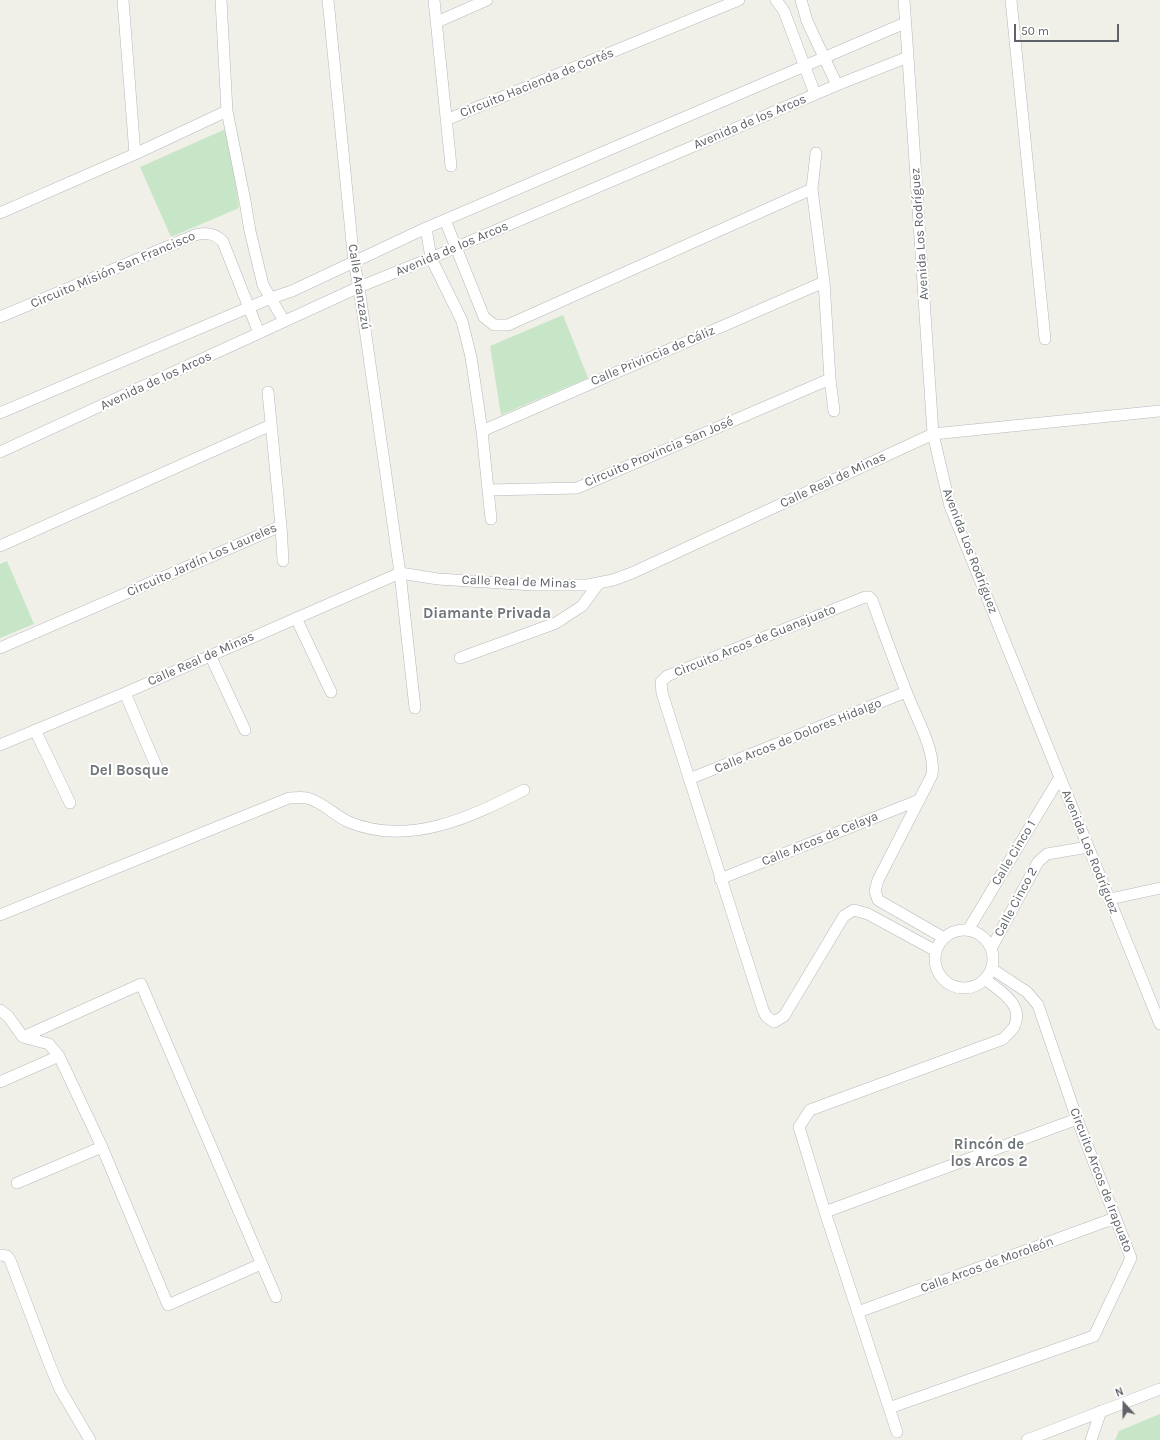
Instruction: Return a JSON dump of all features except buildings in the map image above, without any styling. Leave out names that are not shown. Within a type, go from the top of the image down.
[{"type":"street","points":[[123,0],[135,154]]},
{"type":"street","points":[[221,0],[227,111],[250,231],[263,285],[284,321]]},
{"type":"street","name":"Calle Aranzazú","points":[[328,0],[354,263],[359,287],[400,573],[415,708]]},
{"type":"street","name":"Circuito Hacienda de Cortés","points":[[434,0],[446,120],[739,0]]},
{"type":"street","points":[[437,22],[487,0]]},
{"type":"street","points":[[776,0],[784,11],[815,94]]},
{"type":"street","points":[[801,0],[807,20],[838,85]]},
{"type":"street","name":"Avenida Los Rodríguez","points":[[904,0],[933,434],[950,506],[1160,1024]]},
{"type":"street","points":[[1011,0],[1045,339]]},
{"type":"street","name":"Avenida de los Arcos","points":[[0,413],[248,307],[292,291],[426,228],[805,67],[905,22]]},
{"type":"street","name":"Avenida de los Arcos","points":[[0,452],[359,287],[431,258],[815,94],[908,57]]},
{"type":"street","points":[[0,213],[135,154],[227,111]]},
{"type":"street","points":[[446,120],[451,166]]},
{"type":"street","points":[[816,153],[812,189],[824,282],[830,379],[834,411]]},
{"type":"street","points":[[445,220],[484,317],[494,325],[508,325],[812,189]]},
{"type":"street","points":[[426,228],[431,258],[462,321],[471,357],[482,430],[491,519]]},
{"type":"street","name":"Circuito Misión San Francisco","points":[[0,317],[195,234],[203,233],[215,235],[223,242],[248,307],[260,333]]},
{"type":"street","name":"Calle Privincia de Cáliz","points":[[482,430],[824,282]]},
{"type":"street","name":"Circuito Provincia San José","points":[[489,490],[577,488],[830,379]]},
{"type":"street","name":"Circuito Jardín Los Laureles","points":[[0,648],[281,526],[268,392]]},
{"type":"street","name":"Calle Real de Minas","points":[[0,745],[124,693],[400,573],[438,579],[533,585],[588,585],[613,580],[933,434],[1160,411]]},
{"type":"street","points":[[0,546],[271,425]]},
{"type":"street","points":[[281,526],[283,561]]},
{"type":"street","points":[[460,658],[556,623],[582,606],[598,583]]},
{"type":"street","name":"Circuito Arcos de Guanajuato","points":[[936,951],[868,914],[854,910],[844,916],[784,1016],[774,1022],[766,1016],[720,879],[662,693],[661,682],[667,676],[865,597],[872,600],[906,692],[931,753],[933,765],[932,775],[878,880],[875,891],[878,900],[944,938]]},
{"type":"street","points":[[296,618],[331,692]]},
{"type":"street","points":[[210,655],[245,730]]},
{"type":"street","name":"Calle Arcos de Dolores Hidalgo","points":[[689,779],[906,692]]},
{"type":"street","points":[[124,693],[157,768]]},
{"type":"street","points":[[35,730],[70,803]]},
{"type":"street","name":"Calle Cinco 1","points":[[968,930],[1060,777]]},
{"type":"street","points":[[0,915],[289,798],[308,798],[326,807],[348,822],[374,830],[409,831],[453,822],[482,811],[524,790]]},
{"type":"street","name":"Calle Arcos de Celaya","points":[[720,879],[919,800]]},
{"type":"street","name":"Calle Cinco 2","points":[[992,947],[1038,862],[1047,854],[1088,846]]},
{"type":"street","points":[[1110,899],[1160,888]]},
{"type":"street","points":[[959,930],[968,930],[978,933],[986,939],[992,947],[994,958],[992,968],[986,980],[976,986],[965,989],[954,987],[944,982],[938,973],[935,962],[936,951],[944,938],[959,930]]},
{"type":"street","name":"Circuito Arcos de Irapuato","points":[[888,1408],[1094,1336],[1131,1258],[1077,1119],[1038,1005],[1027,992],[992,968]]},
{"type":"street","points":[[897,1432],[825,1212],[799,1127],[810,1110],[1003,1039],[1014,1027],[1017,1012],[1010,998],[986,980]]},
{"type":"street","points":[[23,1037],[141,984],[276,1298]]},
{"type":"street","points":[[0,1010],[8,1016],[23,1037],[49,1044],[59,1056],[102,1146],[168,1305],[261,1264]]},
{"type":"street","points":[[0,1082],[59,1056]]},
{"type":"street","points":[[825,1212],[1077,1119]]},
{"type":"street","points":[[18,1183],[102,1146]]},
{"type":"street","name":"Calle Arcos de Moroleón","points":[[858,1312],[1115,1218]]},
{"type":"street","points":[[3,1256],[10,1260],[60,1389],[90,1440]]},
{"type":"street","points":[[1027,1440],[1160,1389]]},
{"type":"street","points":[[1091,1440],[1101,1412]]},
{"type":"green space","points":[[228,128],[239,208],[171,237],[140,167]]},
{"type":"green space","points":[[563,315],[588,378],[501,415],[490,346]]},
{"type":"green space","points":[[7,561],[34,624],[0,638],[0,564]]},
{"type":"green space","points":[[1160,1414],[1160,1440],[1115,1440],[1119,1431]]},
{"type":"district","name":"Diamante Privada","points":[[487,614]]},
{"type":"district","name":"Del Bosque","points":[[129,771]]},
{"type":"district","name":"Rincón de los Arcos 2","points":[[989,1154]]}]
